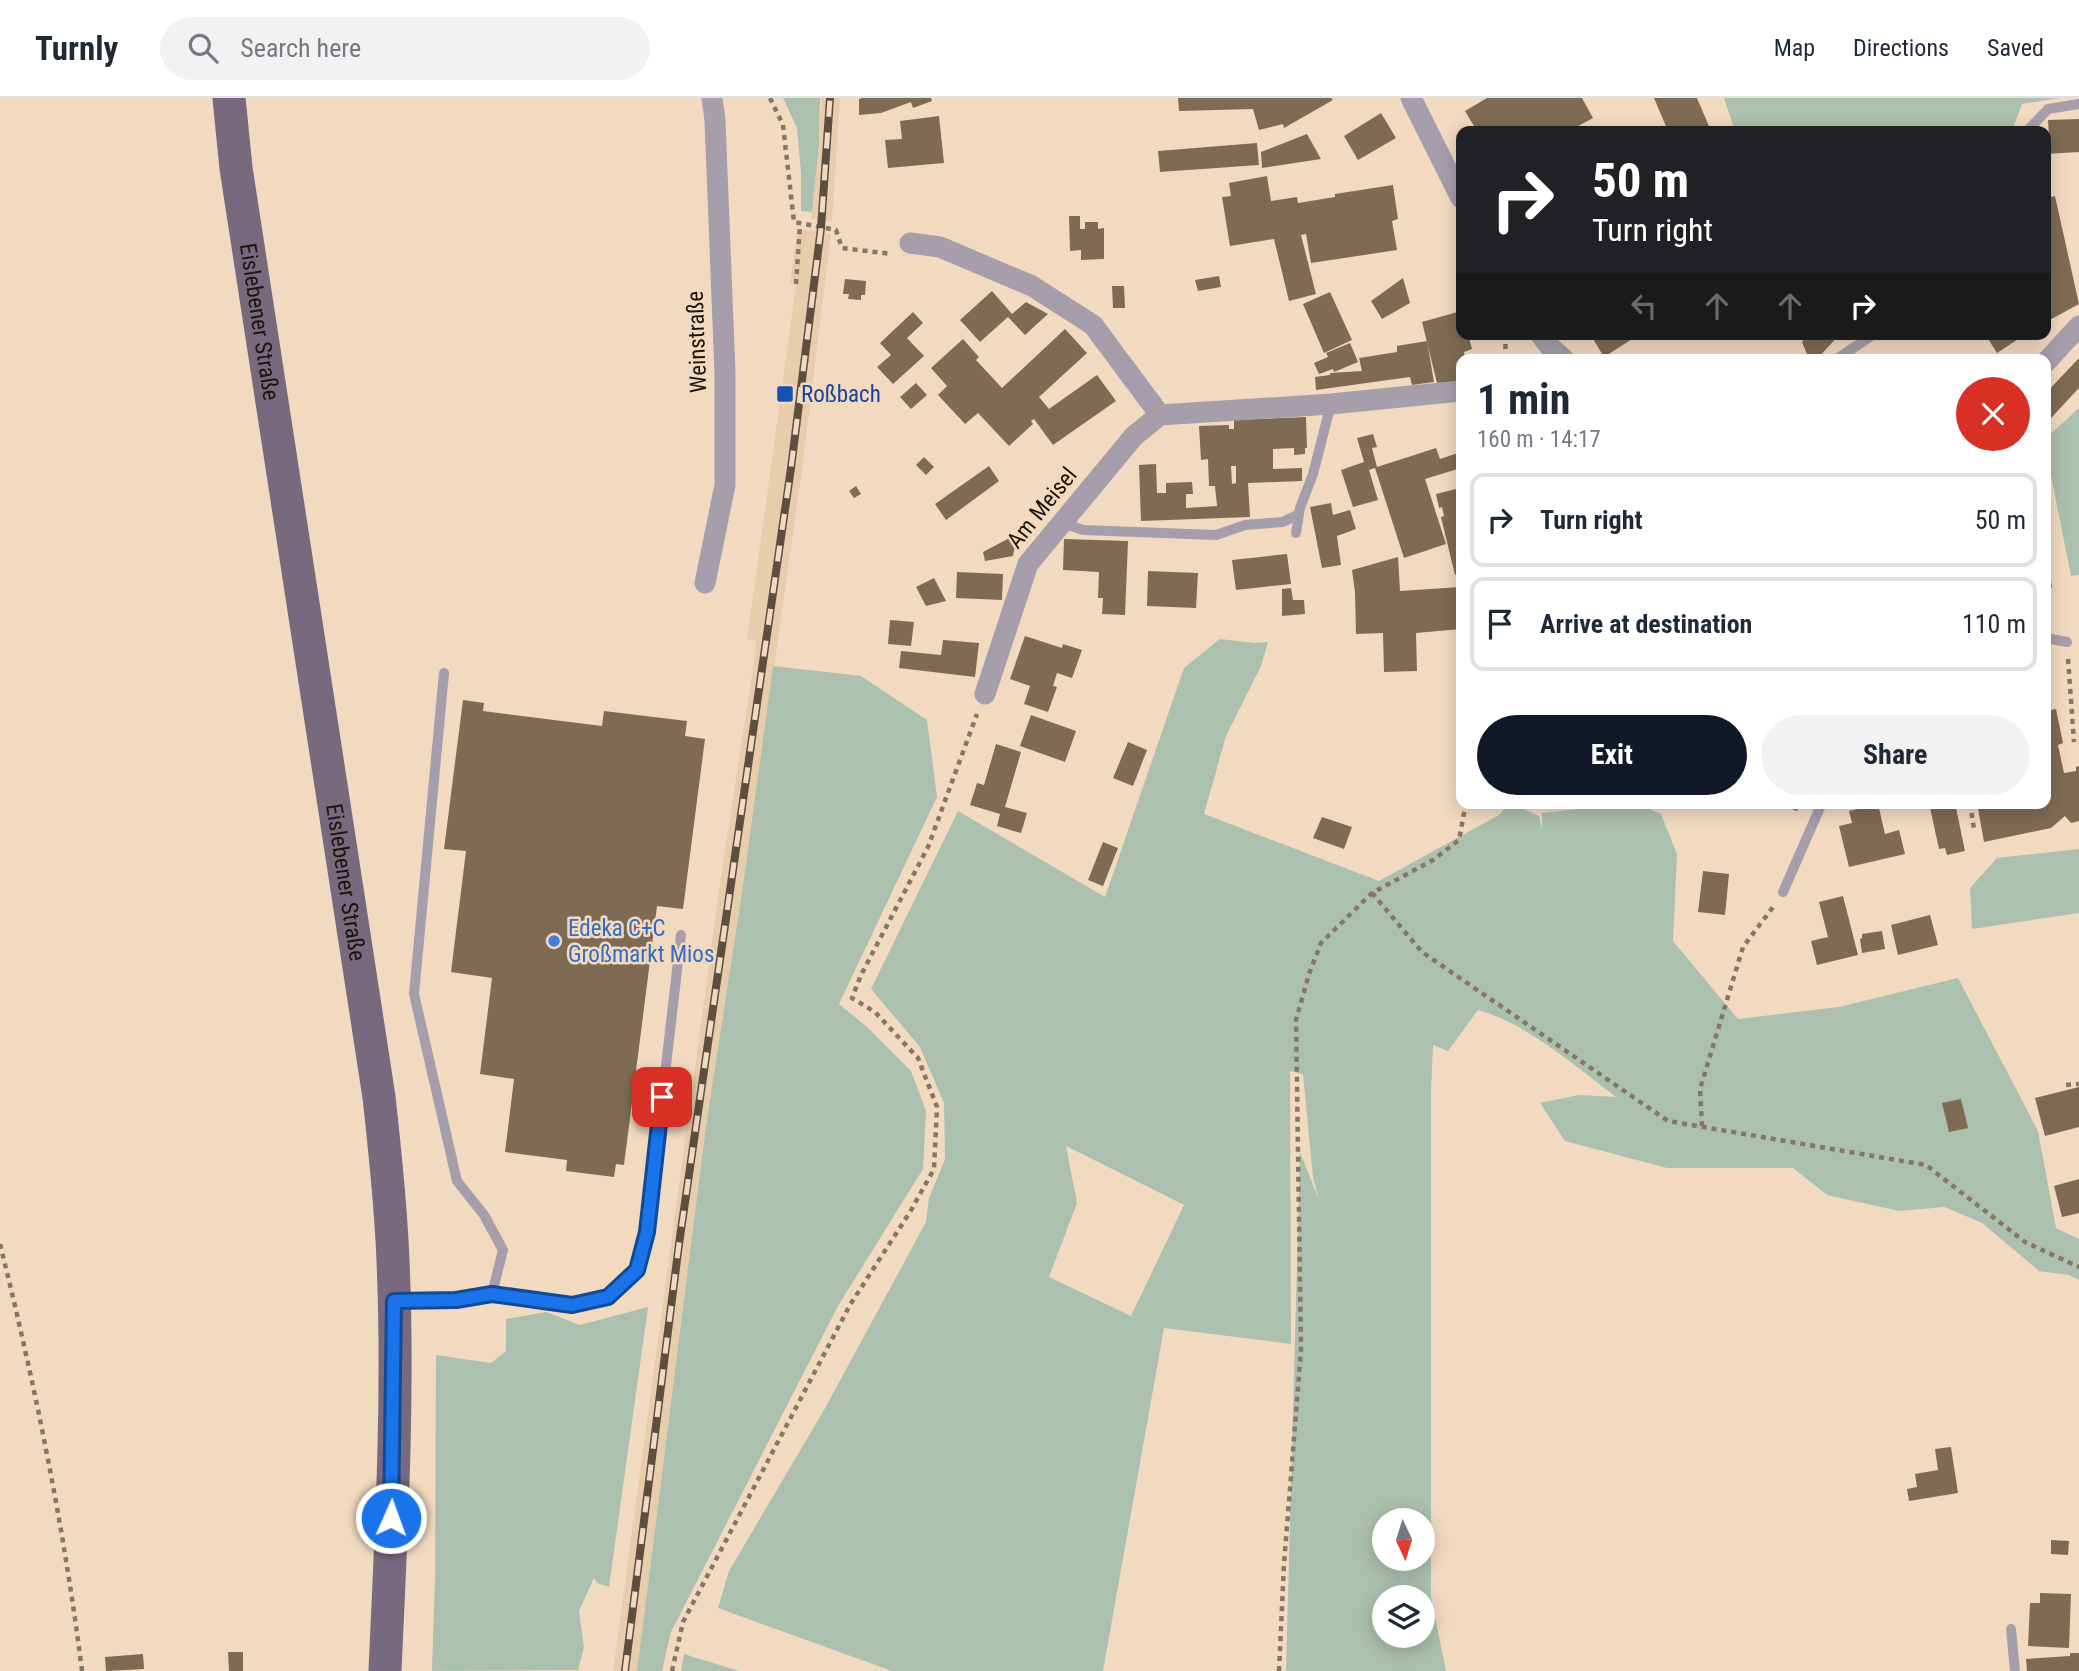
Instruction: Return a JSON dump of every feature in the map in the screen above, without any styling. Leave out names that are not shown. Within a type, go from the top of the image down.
[{"type":"main road","name":"Eislebener Straße","points":[[229,98],[248,247],[379,1097],[392,1235],[394,1301],[393,1493],[385,1671]]},
{"type":"street","name":"Weinstraße","points":[[705,583],[724,485],[725,373],[712,98]]},
{"type":"street","points":[[1411,98],[1456,188]]},
{"type":"street","points":[[909,243],[940,247],[1032,286],[1093,326],[1160,415],[1456,393]]},
{"type":"street","points":[[2051,357],[2079,326]]},
{"type":"street","points":[[1545,340],[1558,354]]},
{"type":"street","name":"Am Meisel","points":[[985,694],[1028,564],[1135,436],[1160,415]]},
{"type":"lane","points":[[2032,126],[2048,109],[2079,104]]},
{"type":"lane","points":[[1844,354],[1865,340]]},
{"type":"lane","points":[[1296,533],[1331,404]]},
{"type":"lane","points":[[1063,523],[1083,530],[1216,535],[1245,525],[1283,522],[1299,514]]},
{"type":"lane","points":[[2051,639],[2067,642]]},
{"type":"lane","points":[[444,673],[414,994],[457,1181],[484,1215],[503,1250],[492,1294]]},
{"type":"lane","points":[[1783,892],[1820,809]]},
{"type":"lane","points":[[394,1301],[456,1300],[492,1294],[572,1305],[608,1297],[637,1270],[647,1232],[681,935]]},
{"type":"lane","points":[[2011,1629],[2015,1671]]},
{"type":"path","points":[[771,98],[783,125],[794,222],[836,230],[842,248],[894,254],[909,243]]},
{"type":"path","points":[[796,284],[800,225]]},
{"type":"path","points":[[2070,683],[2074,742]]},
{"type":"path","points":[[672,1671],[683,1622],[850,1305],[911,1212],[934,1169],[937,1107],[918,1058],[875,1012],[852,998],[860,975],[929,847],[985,694]]},
{"type":"path","points":[[1279,1671],[1284,1564],[1301,1350],[1296,1020],[1321,943],[1373,893],[1433,860],[1459,840],[1465,809]]},
{"type":"path","points":[[1971,809],[1975,829]]},
{"type":"path","points":[[1702,1126],[1700,1089],[1743,947],[1783,892]]},
{"type":"path","points":[[1373,893],[1422,952],[1668,1121],[1926,1165],[2025,1242],[2079,1267]]},
{"type":"path","points":[[2066,1085],[2079,1084]]},
{"type":"path","points":[[0,1244],[27,1352],[54,1491],[82,1671]]},
{"type":"shaded area","points":[[821,98],[840,98],[832,221],[811,219]]},
{"type":"shaded area","points":[[798,229],[831,234],[802,470],[706,1126],[637,1671],[613,1671],[721,876],[753,668],[756,641],[747,640],[796,285],[790,283]]},
{"type":"green space","points":[[783,98],[820,98],[819,145],[812,212],[801,211],[797,128]]},
{"type":"green space","points":[[1724,98],[2060,98],[2022,104],[2014,126],[1733,126]]},
{"type":"green space","points":[[2079,408],[2079,575],[2071,576],[2051,475],[2051,433]]},
{"type":"green space","points":[[1220,639],[1268,642],[1261,666],[1226,736],[1204,814],[1379,881],[1499,815],[1504,809],[1523,809],[1539,816],[1542,829],[1542,813],[1579,809],[1649,809],[1661,814],[1677,854],[1673,941],[1738,1019],[1839,1007],[1958,978],[2038,1131],[2056,1228],[2079,1239],[2079,1280],[2069,1275],[2039,1271],[1982,1223],[1945,1207],[1899,1211],[1827,1195],[1793,1168],[1667,1168],[1565,1141],[1540,1103],[1579,1095],[1616,1097],[1533,1036],[1497,1016],[1478,1010],[1448,1051],[1433,1045],[1431,1508],[1372,1508],[1372,1572],[1431,1572],[1431,1585],[1372,1585],[1372,1648],[1435,1648],[1435,1617],[1446,1671],[1286,1671],[1300,1152],[1319,1200],[1313,1178],[1303,1074],[1290,1071],[1291,1344],[1164,1328],[1103,1671],[892,1671],[718,1608],[729,1571],[824,1410],[926,1222],[929,1198],[945,1159],[944,1103],[920,1047],[871,989],[958,811],[1105,897],[1184,668]],"holes":[[[1066,1146],[1184,1205],[1131,1316],[1049,1277],[1077,1203]]]},
{"type":"green space","points":[[773,666],[861,676],[927,720],[937,797],[839,1004],[867,1027],[911,1071],[926,1111],[923,1169],[838,1306],[671,1632],[662,1671],[637,1671],[706,1126]]},
{"type":"green space","points":[[2079,849],[2079,913],[1972,929],[1970,888],[1997,858]]},
{"type":"green space","points":[[648,1307],[609,1587],[597,1583],[594,1578],[579,1611],[584,1647],[578,1670],[432,1671],[436,1355],[491,1363],[506,1351],[506,1319],[546,1312],[580,1325]]},
{"type":"green space","points":[[684,1654],[739,1671],[681,1671]]},
{"type":"building","points":[[862,98],[931,98],[932,101],[913,108],[911,102],[881,113],[859,115],[859,99]]},
{"type":"building","points":[[1178,98],[1333,100],[1284,128],[1283,124],[1259,130],[1253,109],[1179,111]]},
{"type":"building","points":[[1487,98],[1582,98],[1593,118],[1578,126],[1474,126],[1465,111]]},
{"type":"building","points":[[1654,98],[1697,98],[1709,126],[1666,126]]},
{"type":"building","points":[[1381,113],[1396,138],[1358,160],[1344,136]]},
{"type":"building","points":[[939,116],[944,163],[888,168],[885,140],[902,139],[900,121]]},
{"type":"building","points":[[2079,119],[2079,152],[2051,154],[2051,126],[2048,126],[2048,120]]},
{"type":"building","points":[[1307,134],[1321,159],[1262,168],[1261,152]]},
{"type":"building","points":[[1257,143],[1259,165],[1160,172],[1158,151]]},
{"type":"building","points":[[1267,176],[1271,201],[1297,197],[1298,203],[1393,185],[1398,219],[1392,221],[1397,250],[1311,263],[1306,234],[1301,235],[1316,294],[1289,301],[1274,239],[1230,246],[1222,197],[1231,196],[1229,183]]},
{"type":"building","points":[[2055,196],[2079,304],[2051,319],[2051,197]]},
{"type":"building","points":[[1069,216],[1080,216],[1080,229],[1085,229],[1085,222],[1098,222],[1098,229],[1104,228],[1104,259],[1081,260],[1081,250],[1070,251]]},
{"type":"building","points":[[1219,276],[1221,287],[1198,291],[1195,280]]},
{"type":"building","points":[[1403,278],[1410,303],[1382,319],[1371,301]]},
{"type":"building","points":[[845,279],[866,281],[865,295],[861,295],[861,300],[848,299],[849,294],[843,294]]},
{"type":"building","points":[[1112,286],[1124,286],[1125,308],[1113,308]]},
{"type":"building","points":[[992,291],[1012,314],[1026,302],[1048,314],[1025,335],[1008,317],[980,342],[960,320]]},
{"type":"building","points":[[1330,292],[1352,340],[1324,353],[1303,304]]},
{"type":"building","points":[[913,312],[923,323],[907,338],[924,356],[893,384],[877,367],[891,355],[880,343]]},
{"type":"building","points":[[1456,312],[1456,340],[1470,340],[1472,349],[1464,354],[1456,354],[1456,382],[1437,383],[1422,322]]},
{"type":"building","points":[[1065,329],[1087,353],[1039,397],[1049,409],[1097,375],[1116,401],[1053,445],[1034,419],[1031,421],[1033,424],[1009,446],[978,413],[965,424],[938,395],[947,386],[931,368],[963,339],[979,357],[976,360],[1002,388]]},
{"type":"building","points":[[1594,340],[1631,340],[1609,354],[1602,354]]},
{"type":"building","points":[[1834,340],[1822,354],[1807,354],[1802,342]]},
{"type":"building","points":[[1989,340],[2017,340],[1997,353]]},
{"type":"building","points":[[1427,341],[1434,382],[1412,385],[1410,377],[1316,390],[1315,377],[1362,371],[1359,358],[1397,352],[1397,346]]},
{"type":"building","points":[[1350,343],[1358,362],[1334,372],[1333,369],[1319,374],[1314,363],[1328,357],[1326,353]]},
{"type":"building","points":[[2079,358],[2079,388],[2051,418],[2051,388]]},
{"type":"building","points":[[916,383],[927,395],[911,409],[900,397]]},
{"type":"building","points":[[1306,417],[1305,454],[1294,455],[1294,448],[1273,449],[1273,469],[1302,468],[1302,481],[1248,483],[1250,517],[1141,521],[1139,465],[1156,464],[1157,493],[1166,493],[1166,483],[1192,482],[1193,494],[1186,494],[1186,508],[1217,506],[1215,486],[1209,486],[1208,459],[1201,460],[1199,426],[1229,425],[1229,429],[1234,429],[1234,420]],"holes":[[[1231,466],[1236,466],[1236,483],[1232,484]]]},
{"type":"building","points":[[1373,434],[1377,447],[1372,448],[1377,467],[1436,448],[1440,459],[1456,454],[1456,470],[1425,479],[1446,544],[1404,558],[1375,468],[1369,470],[1378,500],[1353,507],[1341,470],[1364,462],[1357,438]]},
{"type":"building","points":[[924,457],[934,467],[926,475],[916,465]]},
{"type":"building","points":[[989,466],[999,481],[946,520],[935,504]]},
{"type":"building","points":[[856,486],[861,494],[854,498],[849,491]]},
{"type":"building","points":[[1456,489],[1456,575],[1441,517],[1444,516],[1442,507],[1439,508],[1436,494]]},
{"type":"building","points":[[1331,503],[1333,515],[1350,510],[1356,529],[1337,536],[1341,565],[1322,568],[1310,507]]},
{"type":"building","points":[[1017,534],[1013,556],[985,561],[983,552]]},
{"type":"building","points":[[1064,539],[1128,541],[1125,615],[1102,614],[1103,598],[1098,598],[1099,572],[1063,570]]},
{"type":"building","points":[[1287,554],[1291,584],[1236,590],[1232,560]]},
{"type":"building","points":[[1398,557],[1400,591],[1456,587],[1456,629],[1416,633],[1417,671],[1384,672],[1383,633],[1356,634],[1352,570]]},
{"type":"building","points":[[1148,571],[1198,573],[1196,608],[1147,606]]},
{"type":"building","points":[[957,572],[1003,574],[1002,600],[956,598]]},
{"type":"building","points":[[934,578],[946,601],[926,606],[916,587]]},
{"type":"building","points":[[1291,588],[1293,600],[1304,600],[1305,614],[1282,616],[1282,589]]},
{"type":"building","points":[[890,620],[914,622],[911,646],[888,644]]},
{"type":"building","points":[[1025,636],[1062,648],[1063,644],[1082,650],[1072,678],[1057,673],[1053,686],[1057,687],[1048,712],[1024,704],[1030,686],[1010,679]]},
{"type":"building","points":[[943,640],[979,643],[975,677],[899,668],[901,651],[941,655]]},
{"type":"building","name":"Edeka C+C Großmarkt Mios","points":[[463,700],[484,703],[483,711],[602,726],[604,711],[687,721],[685,736],[705,739],[683,909],[657,906],[624,1165],[616,1164],[614,1177],[566,1171],[567,1160],[505,1152],[514,1079],[480,1074],[492,978],[451,972],[466,851],[444,849]]},
{"type":"building","points":[[2056,709],[2063,743],[2058,745],[2064,773],[2076,771],[2079,766],[2079,821],[2071,823],[2065,816],[2051,828],[1984,842],[1978,809],[2051,809],[2051,710]]},
{"type":"building","points":[[1031,715],[1076,731],[1065,762],[1020,746]]},
{"type":"building","points":[[1128,742],[1147,750],[1133,786],[1113,778]]},
{"type":"building","points":[[996,744],[1021,752],[1005,807],[1027,813],[1021,833],[997,826],[1000,814],[970,805],[977,783],[984,785]]},
{"type":"building","points":[[1879,809],[1885,834],[1899,830],[1905,854],[1849,867],[1839,826],[1852,823],[1849,811]]},
{"type":"building","points":[[1930,809],[1956,809],[1965,851],[1947,855],[1945,848],[1939,849]]},
{"type":"building","points":[[1322,817],[1352,827],[1344,849],[1313,838]]},
{"type":"building","points":[[1103,842],[1118,848],[1103,886],[1088,880]]},
{"type":"building","points":[[1703,871],[1729,874],[1725,915],[1698,912]]},
{"type":"building","points":[[1843,896],[1858,955],[1817,965],[1811,941],[1828,937],[1819,902]]},
{"type":"building","points":[[1930,915],[1938,945],[1898,955],[1891,925]]},
{"type":"building","points":[[1882,931],[1885,949],[1862,953],[1862,934]]},
{"type":"building","points":[[2079,1087],[2079,1127],[2045,1136],[2035,1098]]},
{"type":"building","points":[[1961,1099],[1968,1128],[1949,1132],[1942,1103]]},
{"type":"building","points":[[2079,1179],[2079,1213],[2062,1217],[2054,1186]]},
{"type":"building","points":[[1951,1447],[1958,1493],[1909,1501],[1907,1489],[1917,1487],[1915,1474],[1938,1470],[1935,1449]]},
{"type":"building","points":[[2051,1540],[2069,1541],[2068,1555],[2051,1554]]},
{"type":"building","points":[[2040,1593],[2071,1594],[2069,1648],[2028,1646],[2030,1603],[2040,1603]]},
{"type":"building","points":[[228,1652],[243,1652],[243,1671],[229,1671]]},
{"type":"building","points":[[2070,1653],[2079,1653],[2079,1671],[2027,1671],[2026,1659],[2070,1656]]},
{"type":"building","points":[[143,1654],[144,1669],[106,1671],[105,1657]]},
{"type":"railway","points":[[625,1671],[679,1244],[791,468],[821,228],[830,98]]},
{"type":"place","name":"Roßbach","points":[[785,394]]},
{"type":"place","name":"Edeka C+C Großmarkt Mios","points":[[554,941]]},
{"type":"route","points":[[391,1518],[394,1301],[456,1300],[492,1294],[572,1305],[608,1297],[637,1270],[647,1232],[662,1097]]}]
